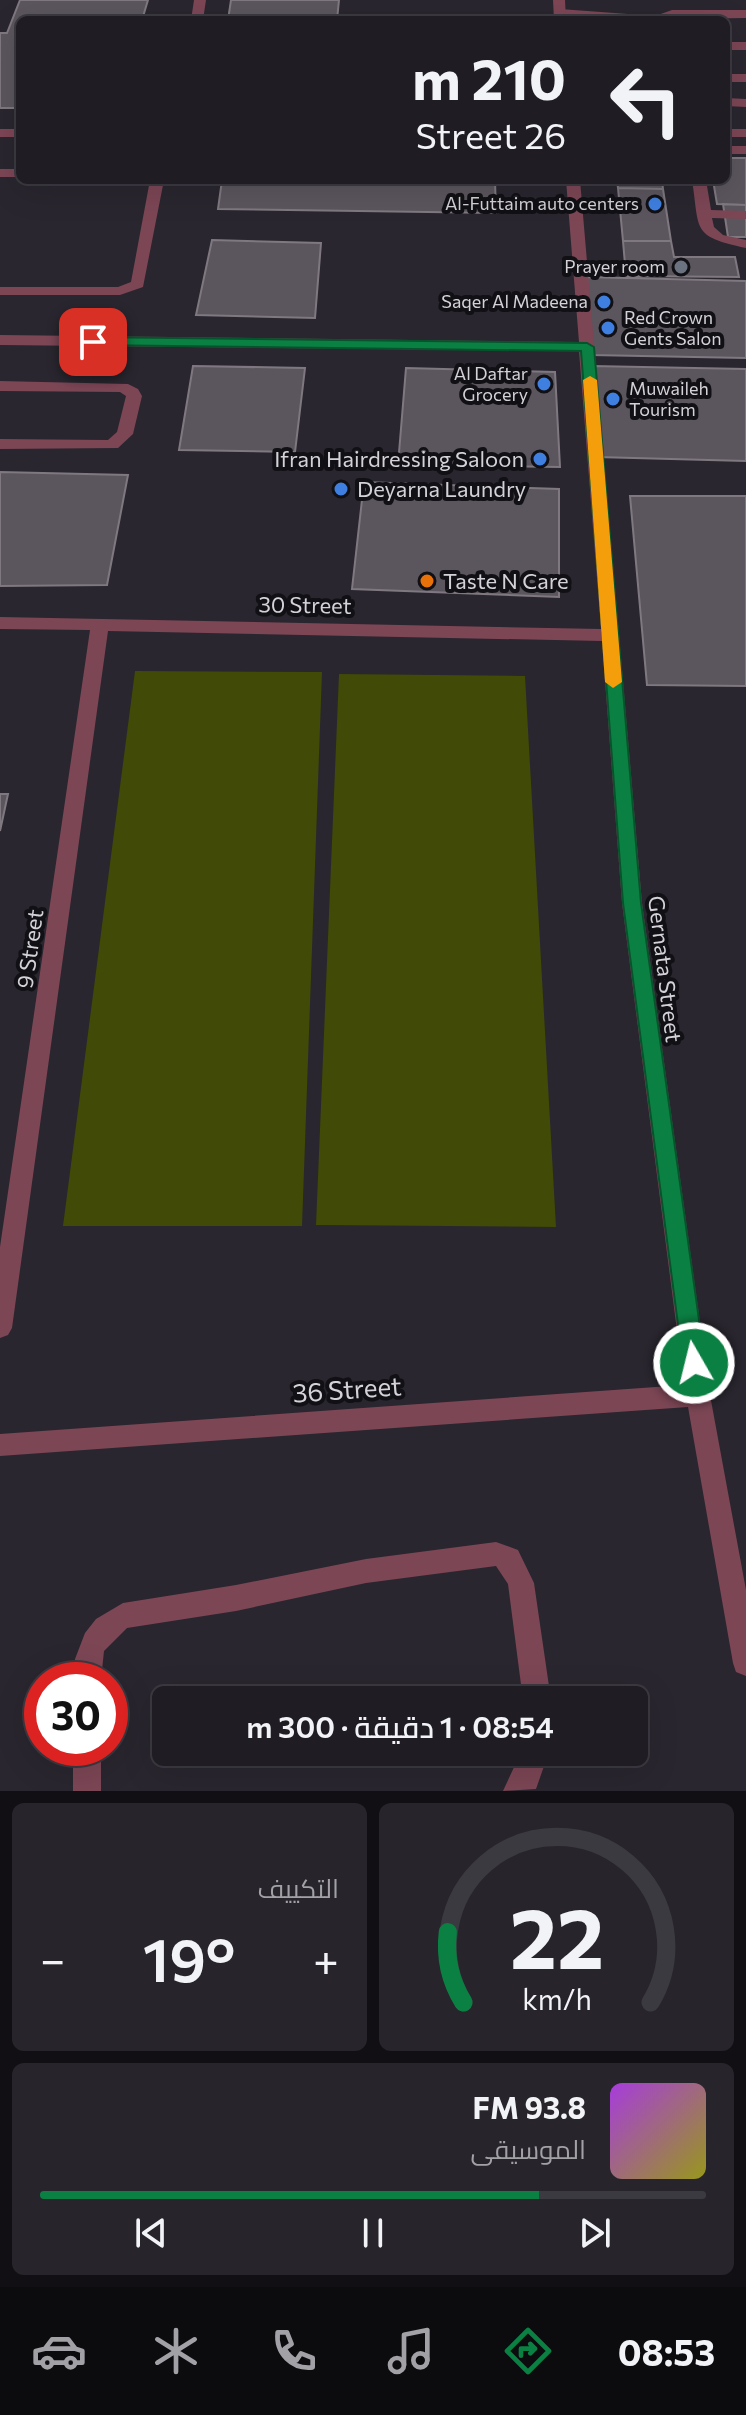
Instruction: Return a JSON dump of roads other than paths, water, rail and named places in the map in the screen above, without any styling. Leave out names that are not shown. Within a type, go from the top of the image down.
[{"type":"street","points":[[560,11],[612,16]]},
{"type":"street","points":[[666,16],[746,14]]},
{"type":"street","points":[[0,291],[120,291],[134,287],[138,284],[156,184]]},
{"type":"street","name":"Gernata Street","points":[[573,184],[632,903],[698,1395],[746,1663]]},
{"type":"street","points":[[700,184],[711,234],[727,242],[746,244]]},
{"type":"street","points":[[704,214],[746,215]]},
{"type":"street","points":[[0,340],[587,347]]},
{"type":"street","points":[[0,386],[123,387],[133,392],[134,396],[125,434],[112,445],[0,444]]},
{"type":"street","name":"30 Street","points":[[0,623],[610,635]]},
{"type":"street","name":"9 Street","points":[[0,1328],[100,624]]},
{"type":"street","name":"36 Street","points":[[0,1445],[698,1395]]},
{"type":"street","points":[[87,1662],[87,1654],[95,1637],[123,1616],[236,1598],[366,1571],[496,1554],[509,1559],[521,1583],[535,1686]]},
{"type":"street","points":[[87,1766],[87,1791]]},
{"type":"street","points":[[517,1791],[530,1766]]},
{"type":"place","name":"Al-Futtaim auto centers","points":[[655,204]]},
{"type":"place","name":"Prayer room","points":[[681,267]]},
{"type":"place","name":"Saqer Al Madeena","points":[[604,302]]},
{"type":"place","name":"Red Crown Gents Salon","points":[[608,328]]},
{"type":"place","name":"Al Daftar Grocery","points":[[544,384]]},
{"type":"place","name":"Muwaileh Tourism","points":[[613,399]]},
{"type":"place","name":"Ifran Hairdressing Saloon","points":[[540,459]]},
{"type":"place","name":"Deyarna Laundry","points":[[341,489]]},
{"type":"place","name":"Taste N Care","points":[[427,581]]}]
